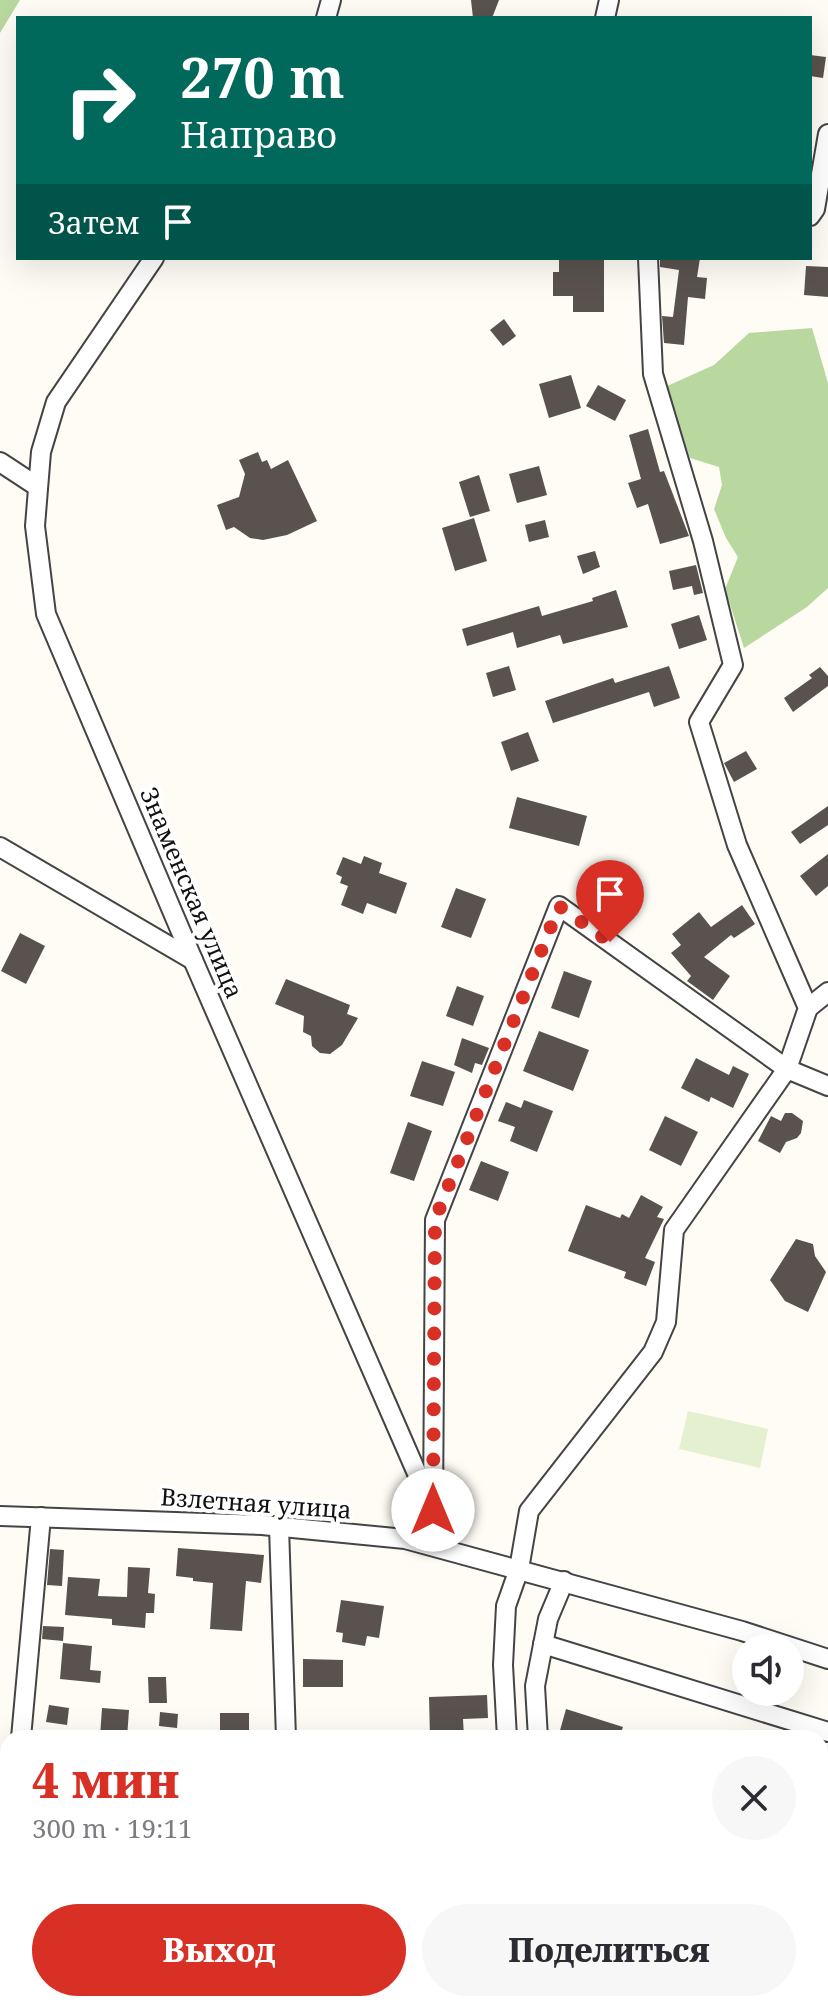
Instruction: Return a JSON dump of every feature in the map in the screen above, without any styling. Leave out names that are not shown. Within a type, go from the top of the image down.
[{"type":"street","points":[[812,213],[828,134]]},
{"type":"street","name":"Знаменская улица","points":[[153,260],[56,402],[41,452],[35,526],[46,614],[433,1510],[443,1548]]},
{"type":"street","points":[[648,260],[653,374],[703,541],[733,665],[699,722],[737,845],[808,1008]]},
{"type":"street","points":[[0,462],[38,487]]},
{"type":"street","points":[[0,847],[193,960]]},
{"type":"street","points":[[433,1510],[435,1220],[559,906],[787,1069],[828,1086]]},
{"type":"street","points":[[507,1730],[503,1665],[506,1606],[519,1569],[529,1511],[653,1352],[666,1322],[674,1230],[787,1069],[808,1008],[828,992]]},
{"type":"street","name":"Взлетная улица","points":[[0,1516],[279,1527],[405,1539],[742,1631],[828,1659]]},
{"type":"street","points":[[22,1730],[41,1517]]},
{"type":"street","points":[[279,1527],[286,1730]]},
{"type":"street","points":[[538,1730],[535,1686],[548,1619],[564,1581]]},
{"type":"street","points":[[543,1644],[822,1730]]},
{"type":"green space","points":[[0,0],[20,0],[0,33]]},
{"type":"green space","points":[[812,328],[828,383],[828,588],[807,607],[744,648],[725,589],[738,557],[714,509],[722,485],[719,467],[690,458],[665,387],[714,365],[749,333]]},
{"type":"green space","points":[[688,1411],[768,1429],[760,1468],[679,1449]]},
{"type":"building","points":[[471,0],[499,0],[493,16],[473,16]]},
{"type":"building","points":[[812,55],[826,57],[823,78],[812,76]]},
{"type":"building","points":[[559,260],[604,260],[604,312],[573,312],[573,296],[553,296],[553,272],[559,272]]},
{"type":"building","points":[[660,260],[700,260],[697,277],[707,278],[705,299],[688,297],[684,345],[664,343],[662,316],[673,317],[679,270],[660,267]]},
{"type":"building","points":[[806,266],[828,267],[828,297],[804,295]]},
{"type":"building","points":[[504,319],[516,336],[503,346],[490,330]]},
{"type":"building","points":[[571,375],[581,408],[549,418],[539,384]]},
{"type":"building","points":[[598,385],[626,400],[615,421],[586,406]]},
{"type":"building","points":[[648,429],[660,472],[664,471],[689,536],[660,544],[648,504],[637,508],[628,483],[641,479],[629,435]]},
{"type":"building","points":[[258,452],[262,462],[267,460],[271,469],[288,460],[317,521],[287,535],[263,540],[250,538],[234,527],[226,530],[217,505],[239,497],[245,474],[239,460]]},
{"type":"building","points":[[539,466],[547,495],[517,503],[509,474]]},
{"type":"building","points":[[479,475],[490,511],[470,517],[459,482]]},
{"type":"building","points":[[474,518],[487,561],[455,571],[442,528]]},
{"type":"building","points":[[545,520],[549,537],[529,542],[525,525]]},
{"type":"building","points":[[595,551],[600,567],[583,574],[577,556]]},
{"type":"building","points":[[696,565],[703,593],[694,595],[692,586],[673,590],[669,571]]},
{"type":"building","points":[[616,590],[628,627],[563,644],[560,635],[517,648],[513,632],[467,646],[462,629],[539,606],[542,616],[593,601],[592,598]]},
{"type":"building","points":[[699,615],[707,640],[679,649],[671,624]]},
{"type":"building","points":[[509,666],[516,690],[493,697],[486,673]]},
{"type":"building","points":[[669,666],[680,698],[654,707],[649,692],[553,723],[545,701],[613,678],[615,683]]},
{"type":"building","points":[[820,667],[828,676],[828,686],[793,712],[784,698],[812,678],[809,675]]},
{"type":"building","points":[[528,732],[539,761],[511,771],[501,742]]},
{"type":"building","points":[[746,751],[757,769],[734,782],[724,763]]},
{"type":"building","points":[[517,797],[587,816],[579,846],[509,828]]},
{"type":"building","points":[[828,806],[828,825],[800,844],[791,832]]},
{"type":"building","points":[[828,854],[828,886],[816,896],[800,876]]},
{"type":"building","points":[[364,856],[382,863],[379,873],[407,883],[396,914],[367,903],[363,914],[341,905],[348,886],[340,883],[342,877],[336,874],[343,857],[361,864]]},
{"type":"building","points":[[456,888],[486,899],[471,938],[441,927]]},
{"type":"building","points":[[742,905],[755,924],[734,938],[731,935],[704,957],[730,976],[713,1000],[687,981],[691,976],[671,953],[681,945],[672,934],[699,912],[711,927]]},
{"type":"building","points":[[20,933],[45,946],[26,984],[1,971]]},
{"type":"building","points":[[564,971],[592,981],[579,1018],[551,1008]]},
{"type":"building","points":[[286,979],[350,1005],[347,1014],[358,1018],[342,1045],[330,1054],[320,1053],[312,1046],[311,1036],[303,1032],[304,1016],[275,1004]]},
{"type":"building","points":[[457,986],[484,996],[473,1026],[446,1016]]},
{"type":"building","points":[[539,1031],[589,1050],[573,1091],[523,1071]]},
{"type":"building","points":[[462,1038],[489,1048],[482,1065],[475,1063],[472,1073],[454,1065]]},
{"type":"building","points":[[696,1058],[729,1075],[733,1066],[749,1074],[733,1108],[711,1097],[709,1102],[681,1088]]},
{"type":"building","points":[[422,1061],[455,1072],[443,1106],[410,1096]]},
{"type":"building","points":[[524,1100],[553,1111],[537,1152],[510,1141],[515,1127],[498,1121],[506,1102],[521,1108]]},
{"type":"building","points":[[785,1113],[792,1113],[803,1121],[801,1133],[786,1142],[780,1153],[758,1141],[771,1116],[781,1121]]},
{"type":"building","points":[[665,1116],[698,1132],[681,1166],[649,1150]]},
{"type":"building","points":[[408,1122],[432,1131],[414,1181],[390,1173]]},
{"type":"building","points":[[481,1161],[509,1172],[498,1201],[469,1190]]},
{"type":"building","points":[[641,1195],[663,1207],[657,1217],[664,1219],[645,1258],[655,1262],[646,1286],[624,1278],[626,1272],[568,1251],[586,1205],[620,1218],[622,1214],[629,1218]]},
{"type":"building","points":[[796,1239],[813,1244],[815,1256],[826,1272],[808,1312],[785,1301],[770,1280]]},
{"type":"building","points":[[178,1548],[264,1555],[261,1583],[246,1581],[242,1631],[210,1629],[213,1583],[176,1576]]},
{"type":"building","points":[[50,1549],[64,1550],[62,1586],[47,1585]]},
{"type":"building","points":[[128,1567],[150,1568],[148,1593],[155,1594],[154,1613],[146,1613],[145,1628],[112,1625],[112,1619],[65,1615],[68,1577],[100,1579],[98,1596],[127,1597]]},
{"type":"building","points":[[341,1600],[384,1606],[379,1638],[367,1636],[365,1646],[342,1642],[343,1633],[336,1632]]},
{"type":"building","points":[[43,1626],[64,1627],[63,1641],[42,1639]]},
{"type":"building","points":[[63,1643],[92,1646],[90,1670],[101,1671],[100,1683],[60,1679]]},
{"type":"building","points":[[303,1659],[343,1660],[343,1687],[303,1687]]},
{"type":"building","points":[[148,1677],[166,1677],[167,1703],[149,1703]]},
{"type":"building","points":[[487,1695],[488,1718],[463,1719],[464,1730],[430,1730],[429,1697]]},
{"type":"building","points":[[49,1705],[69,1708],[67,1725],[46,1722]]},
{"type":"building","points":[[102,1708],[129,1710],[128,1730],[100,1730]]},
{"type":"building","points":[[566,1709],[623,1727],[622,1730],[560,1730]]},
{"type":"building","points":[[160,1712],[178,1714],[177,1728],[159,1726]]},
{"type":"building","points":[[220,1713],[249,1713],[249,1730],[220,1730]]},
{"type":"route","points":[[433,1510],[435,1220],[559,906],[610,942]]}]
